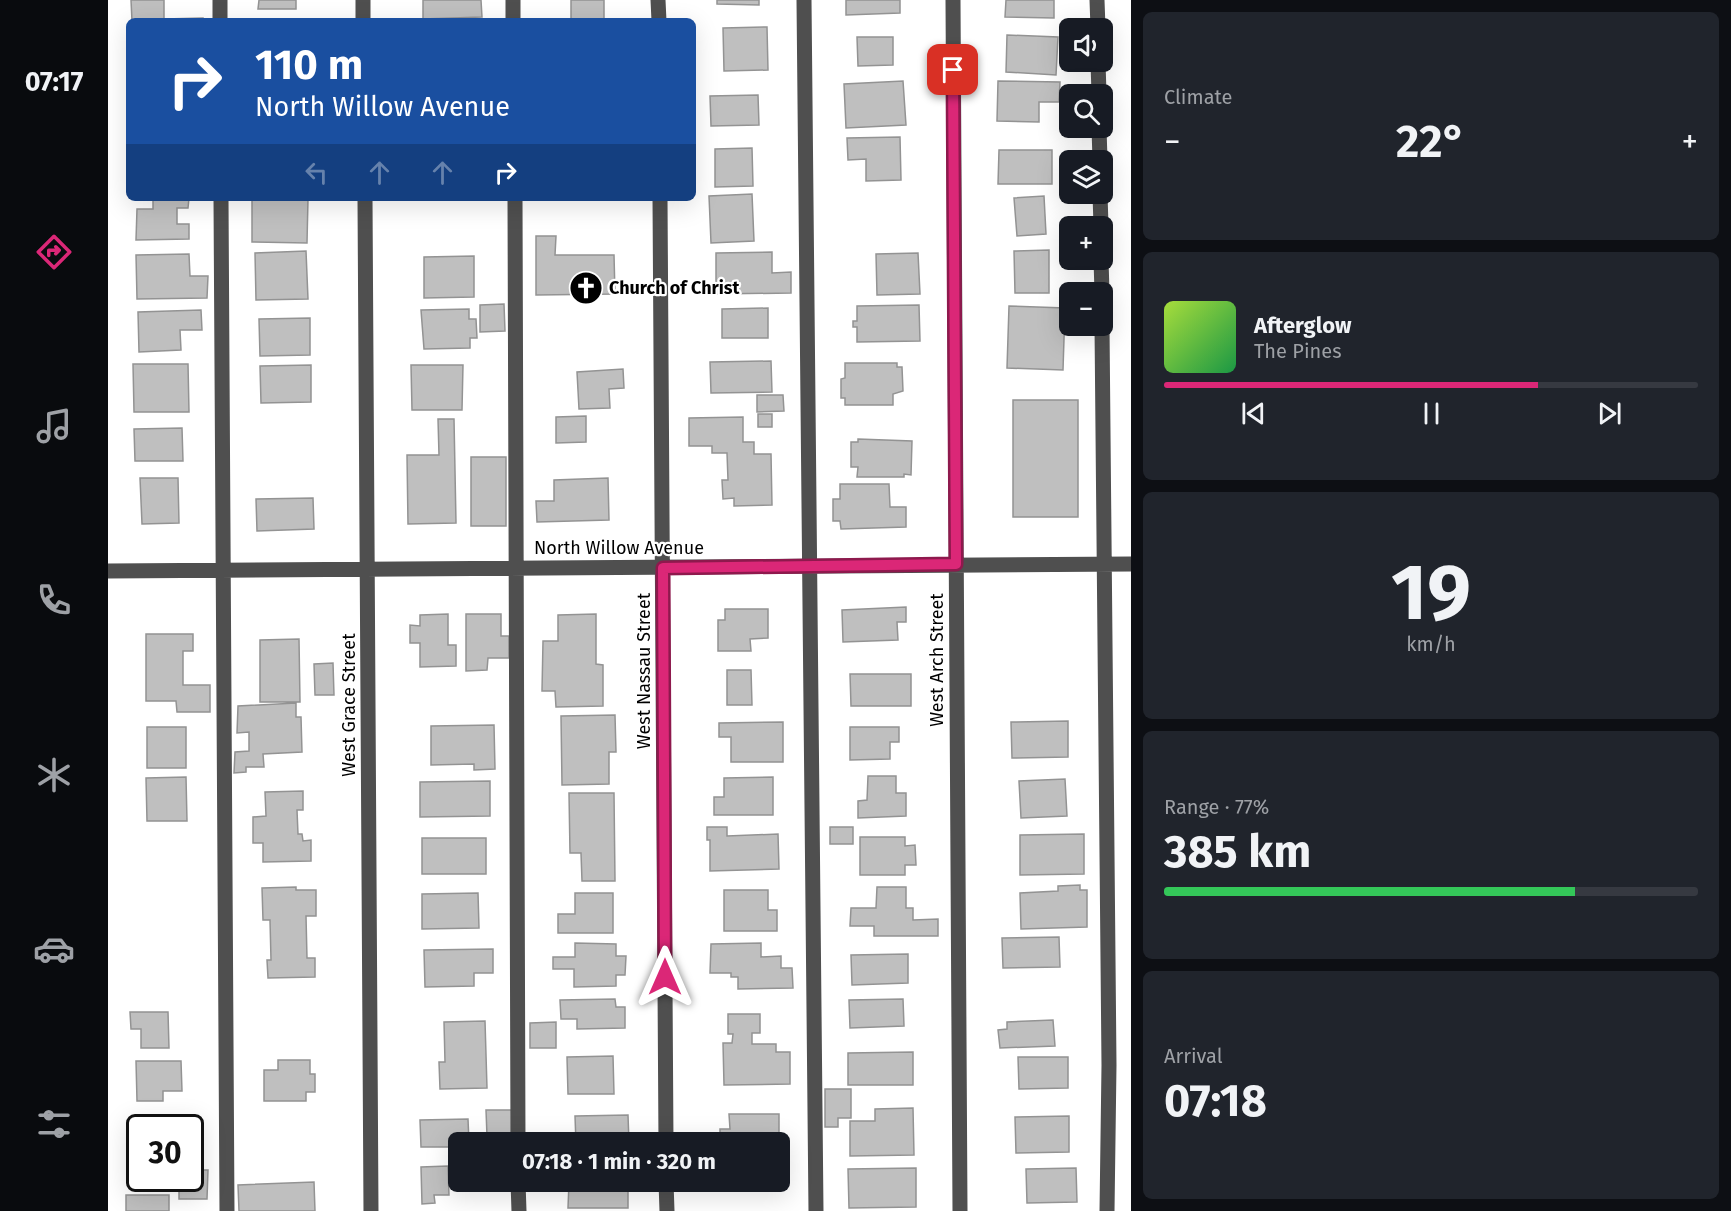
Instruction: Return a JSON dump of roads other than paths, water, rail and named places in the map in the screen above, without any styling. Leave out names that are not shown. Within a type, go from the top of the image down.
[{"type":"street","points":[[220,0],[220,18]]},
{"type":"street","points":[[363,0],[363,18]]},
{"type":"street","points":[[513,0],[513,18]]},
{"type":"street","points":[[658,0],[658,18]]},
{"type":"street","points":[[804,0],[816,1211]]},
{"type":"street","name":"West Arch Street","points":[[953,0],[960,1211]]},
{"type":"street","points":[[1097,0],[1098,18]]},
{"type":"street","points":[[221,201],[227,1211]]},
{"type":"street","name":"West Grace Street","points":[[364,201],[371,1211]]},
{"type":"street","points":[[515,201],[518,1132]]},
{"type":"street","name":"West Nassau Street","points":[[660,201],[666,1132]]},
{"type":"street","points":[[1102,336],[1106,565],[1107,1211]]},
{"type":"street","name":"North Willow Avenue","points":[[108,570],[368,571],[1131,564]]},
{"type":"street","points":[[518,1192],[519,1211]]},
{"type":"street","points":[[666,1192],[667,1211]]},
{"type":"place","name":"Church of Christ","points":[[586,288]]}]
